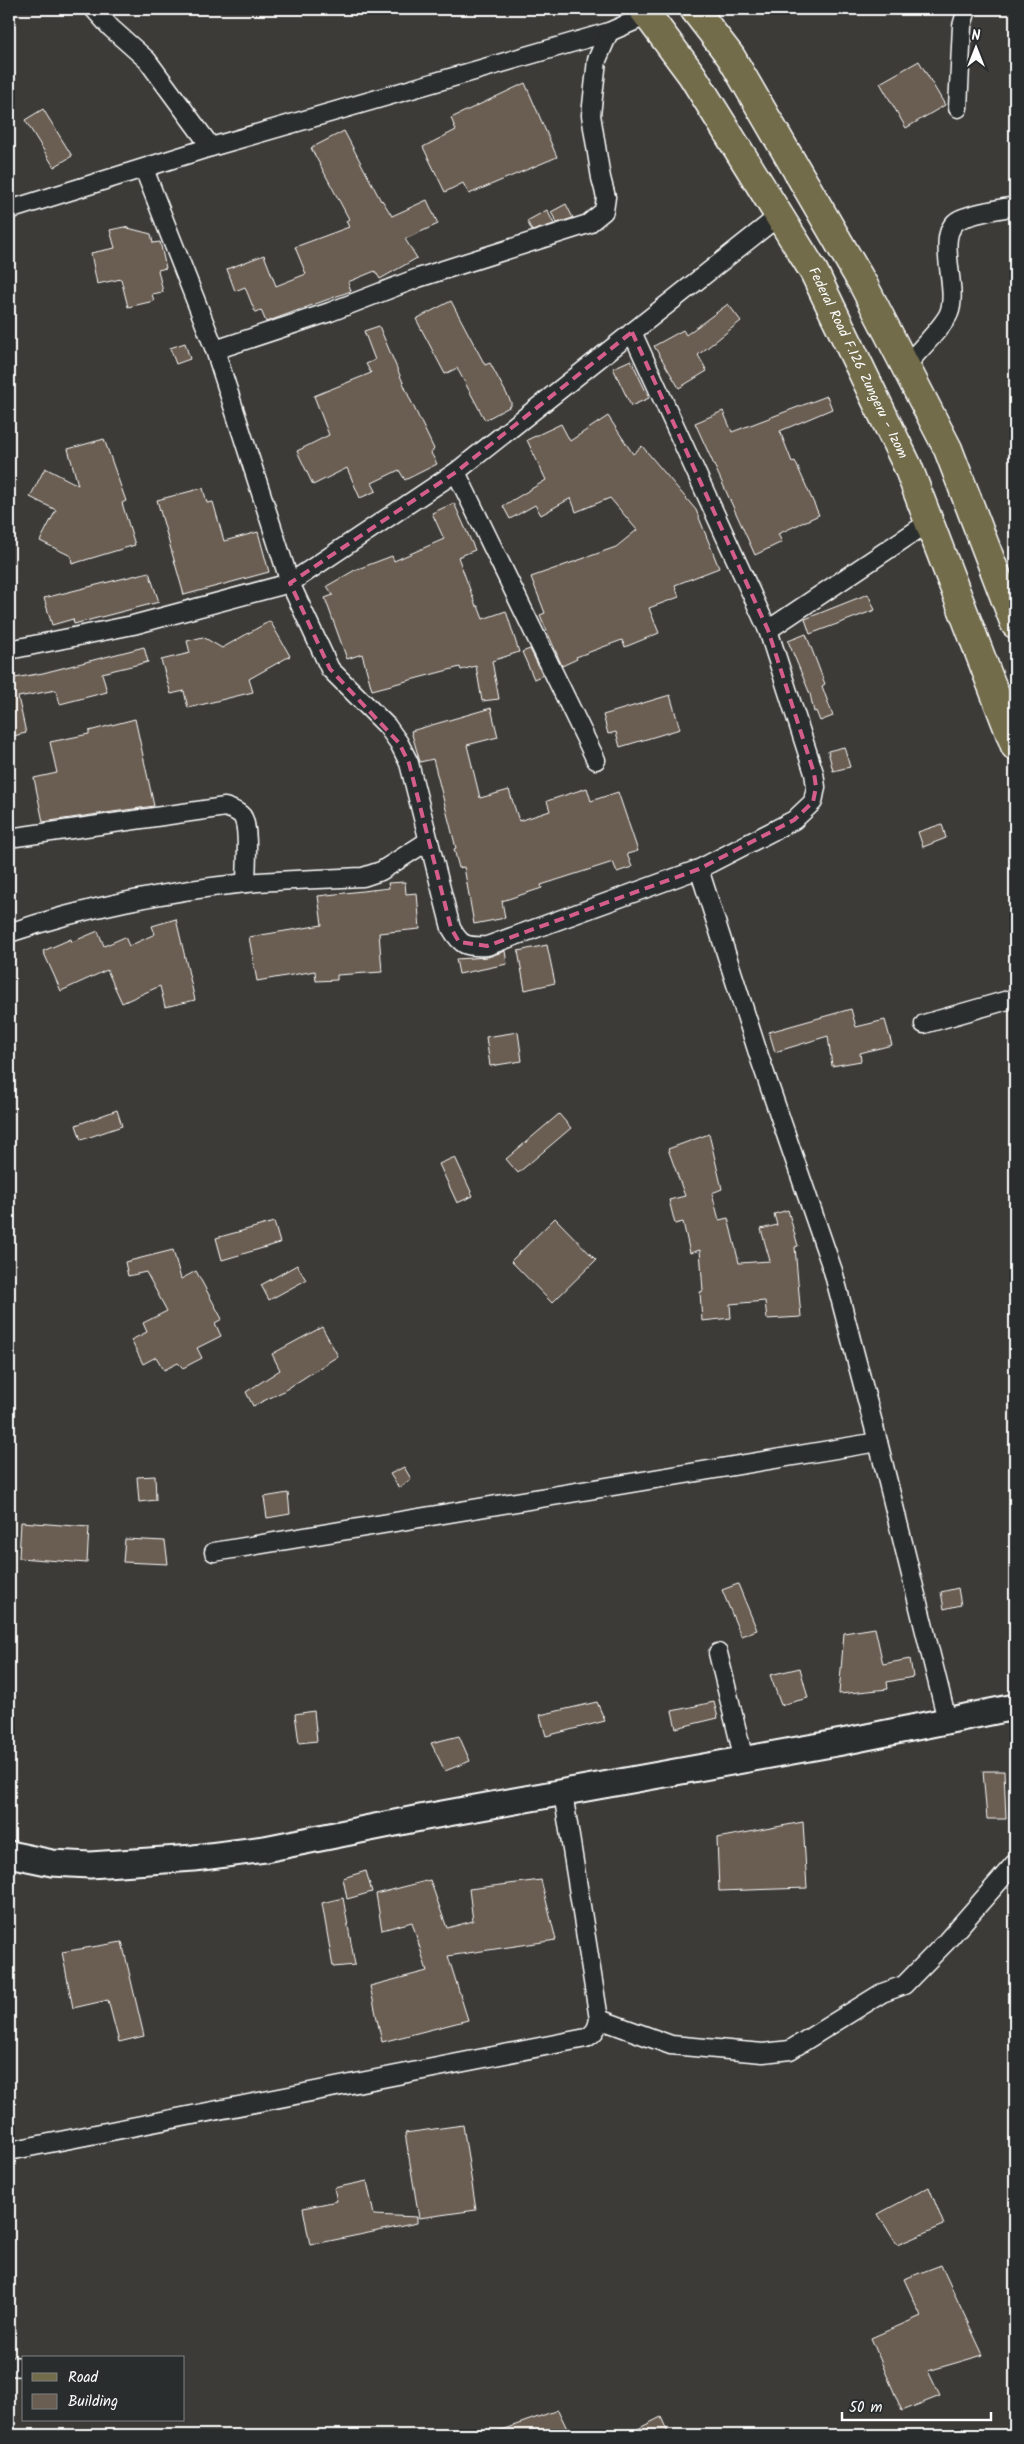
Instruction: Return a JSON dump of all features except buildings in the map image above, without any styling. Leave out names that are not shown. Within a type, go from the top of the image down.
[{"type":"main road","points":[[694,9],[731,57],[864,284],[948,449],[1015,624]]},
{"type":"main road","name":"Federal Road F.126 Zungeru - Izom","points":[[646,12],[692,75],[814,272],[908,467],[1012,729]]},
{"type":"street","points":[[94,9],[111,28],[147,60],[211,147]]},
{"type":"street","points":[[958,108],[962,26],[967,9]]},
{"type":"street","points":[[9,210],[211,147],[609,32],[646,12]]},
{"type":"street","points":[[215,350],[330,312],[418,278],[588,224],[604,211],[606,197],[600,178],[591,115],[597,60],[609,32]]},
{"type":"street","points":[[144,169],[215,350],[290,583],[330,668],[387,726],[399,743],[408,763],[451,928],[459,942],[471,947],[487,946],[699,869],[794,820],[812,802],[816,787],[814,774],[768,630],[632,332]]},
{"type":"street","points":[[906,366],[949,314],[953,295],[946,238],[952,224],[962,218],[1015,206]]},
{"type":"street","points":[[9,650],[133,625],[290,583],[456,472],[780,215]]},
{"type":"street","points":[[456,472],[596,760]]},
{"type":"street","points":[[768,630],[929,522]]},
{"type":"street","points":[[9,838],[225,807],[236,811],[243,817],[246,828],[246,883]]},
{"type":"street","points":[[9,933],[90,908],[246,883],[363,877],[381,871],[428,841]]},
{"type":"street","points":[[699,869],[760,1059],[833,1271],[878,1442],[947,1720]]},
{"type":"street","points":[[924,1024],[1015,998]]},
{"type":"street","points":[[214,1552],[878,1442]]},
{"type":"street","points":[[718,1652],[744,1760]]},
{"type":"street","points":[[9,1854],[52,1863],[90,1866],[194,1858],[264,1849],[744,1760],[1015,1707]]},
{"type":"street","points":[[9,2151],[586,2038],[593,2034],[598,2028],[599,2018],[563,1793]]},
{"type":"street","points":[[599,2018],[671,2044],[763,2053],[790,2050],[882,1993],[904,1985],[945,1943],[1015,1863]]},
{"type":"street","points":[[9,2366],[22,2367]]},
{"type":"highlighted area","points":[[632,332],[768,630],[814,773],[816,787],[813,802],[794,820],[699,869],[487,946],[459,942],[451,928],[409,763],[399,743],[330,669],[290,583],[456,472]]}]
